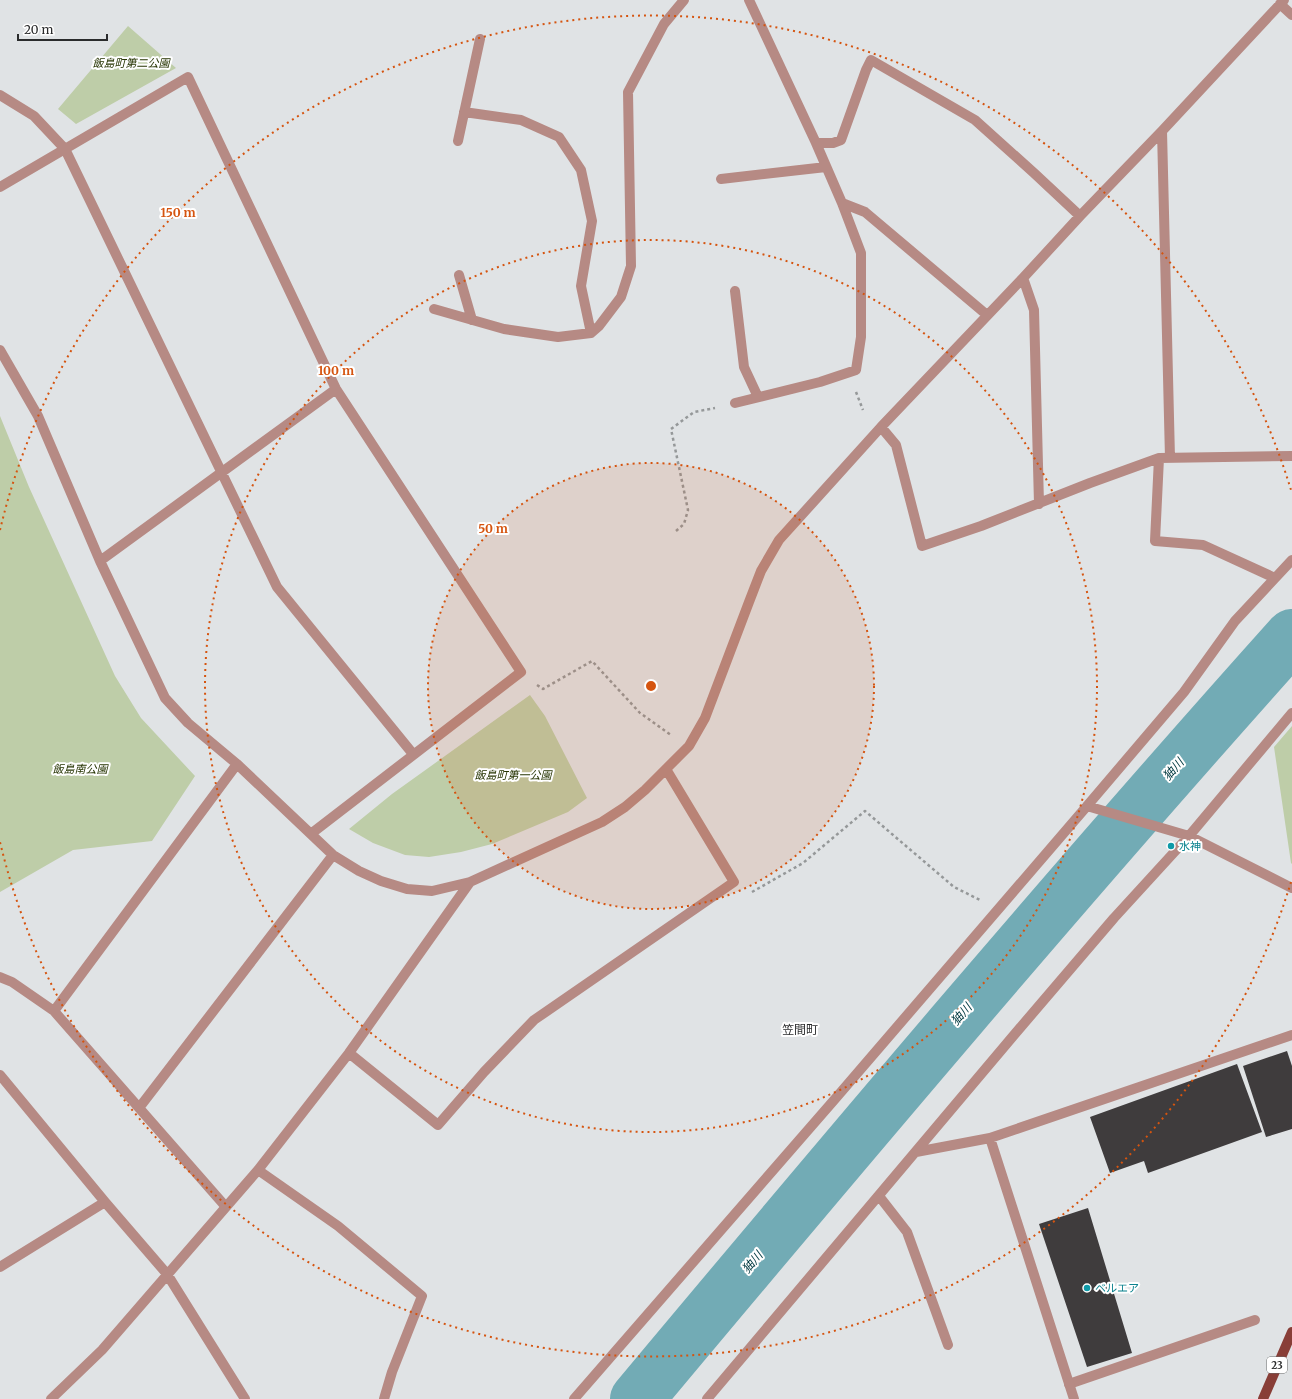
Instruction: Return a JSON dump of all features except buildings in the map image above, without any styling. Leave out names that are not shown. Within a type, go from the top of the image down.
[{"type":"main road","name":"23","points":[[1263,1399],[1292,1332]]},
{"type":"street","points":[[434,310],[504,329],[558,337],[591,333],[599,326],[621,297],[630,266],[628,92],[664,24],[684,0]]},
{"type":"street","points":[[735,403],[820,382],[856,370],[861,337],[862,253],[816,143],[749,0]]},
{"type":"street","points":[[0,350],[38,416],[100,562],[165,698],[188,723],[237,764],[312,833],[333,855],[359,871],[381,881],[407,889],[432,891],[470,882],[602,822],[625,807],[645,790],[689,746],[705,718],[761,571],[779,540],[881,427],[1162,131],[1282,2],[1292,15]]},
{"type":"street","points":[[458,141],[480,39]]},
{"type":"street","points":[[816,143],[841,140],[871,60],[975,120],[1034,172],[1080,216]]},
{"type":"street","points":[[0,188],[188,77],[336,389],[521,672],[312,833]]},
{"type":"street","points":[[0,95],[34,116],[65,149],[277,587],[414,754]]},
{"type":"street","points":[[464,112],[521,120],[559,137],[581,170],[592,220],[581,286],[591,333]]},
{"type":"street","points":[[1162,131],[1170,458]]},
{"type":"street","points":[[721,179],[826,166]]},
{"type":"street","points":[[842,203],[865,212],[987,315]]},
{"type":"street","points":[[459,275],[472,320]]},
{"type":"street","points":[[1023,278],[1034,310],[1039,504]]},
{"type":"street","points":[[735,291],[744,367],[758,397]]},
{"type":"street","points":[[100,562],[336,389]]},
{"type":"street","points":[[881,427],[896,445],[922,546],[981,526],[1090,483],[1159,458],[1292,456]]},
{"type":"street","points":[[1159,458],[1155,541],[1203,545],[1275,578]]},
{"type":"street","points":[[574,1399],[1087,806],[1184,692],[1236,621],[1292,560]]},
{"type":"street","points":[[707,1399],[1014,1035],[1114,918],[1189,836],[1292,713]]},
{"type":"street","points":[[54,1011],[237,764]]},
{"type":"street","points":[[349,1053],[438,1125],[484,1072],[534,1020],[734,882],[666,769]]},
{"type":"street","points":[[1087,806],[1189,836],[1292,888]]},
{"type":"street","points":[[139,1108],[333,855]]},
{"type":"street","points":[[51,1399],[102,1350],[258,1170],[349,1053],[470,882]]},
{"type":"street","points":[[0,978],[12,982],[54,1011],[226,1207]]},
{"type":"street","points":[[916,1152],[990,1138],[1292,1035]]},
{"type":"street","points":[[0,1075],[105,1202],[167,1274],[245,1399]]},
{"type":"street","points":[[990,1138],[1074,1399]]},
{"type":"street","points":[[258,1170],[338,1226],[422,1296],[392,1372],[384,1399]]},
{"type":"street","points":[[879,1196],[907,1232],[948,1345]]},
{"type":"street","points":[[0,1267],[105,1202]]},
{"type":"street","points":[[1070,1384],[1255,1320]]},
{"type":"path","points":[[676,531],[684,524],[688,510],[671,429],[694,412],[735,403]]},
{"type":"path","points":[[521,672],[543,689],[592,661],[640,713],[666,732],[689,746]]},
{"type":"path","points":[[734,882],[752,892],[803,863],[865,811],[954,887],[973,896],[997,911]]},
{"type":"green space","name":"飯島町第二公園","points":[[128,26],[176,68],[76,124],[58,109]]},
{"type":"green space","name":"飯島南公園","points":[[0,416],[29,487],[115,676],[141,718],[195,776],[152,841],[73,850],[0,892]]},
{"type":"green space","name":"飯島町第一公園","points":[[530,695],[545,716],[587,798],[568,812],[492,844],[461,852],[429,857],[405,855],[373,843],[349,829],[392,794]]},
{"type":"green space","points":[[1292,726],[1292,864],[1274,747]]},
{"type":"waterway","name":"㹨川","points":[[637,1399],[961,1015],[1125,825],[1292,636]]},
{"type":"place","name":"水神","points":[[1171,846]]},
{"type":"place","name":"ベルエア","points":[[1087,1288]]},
{"type":"district","name":"笠間町","points":[[800,1029]]}]
